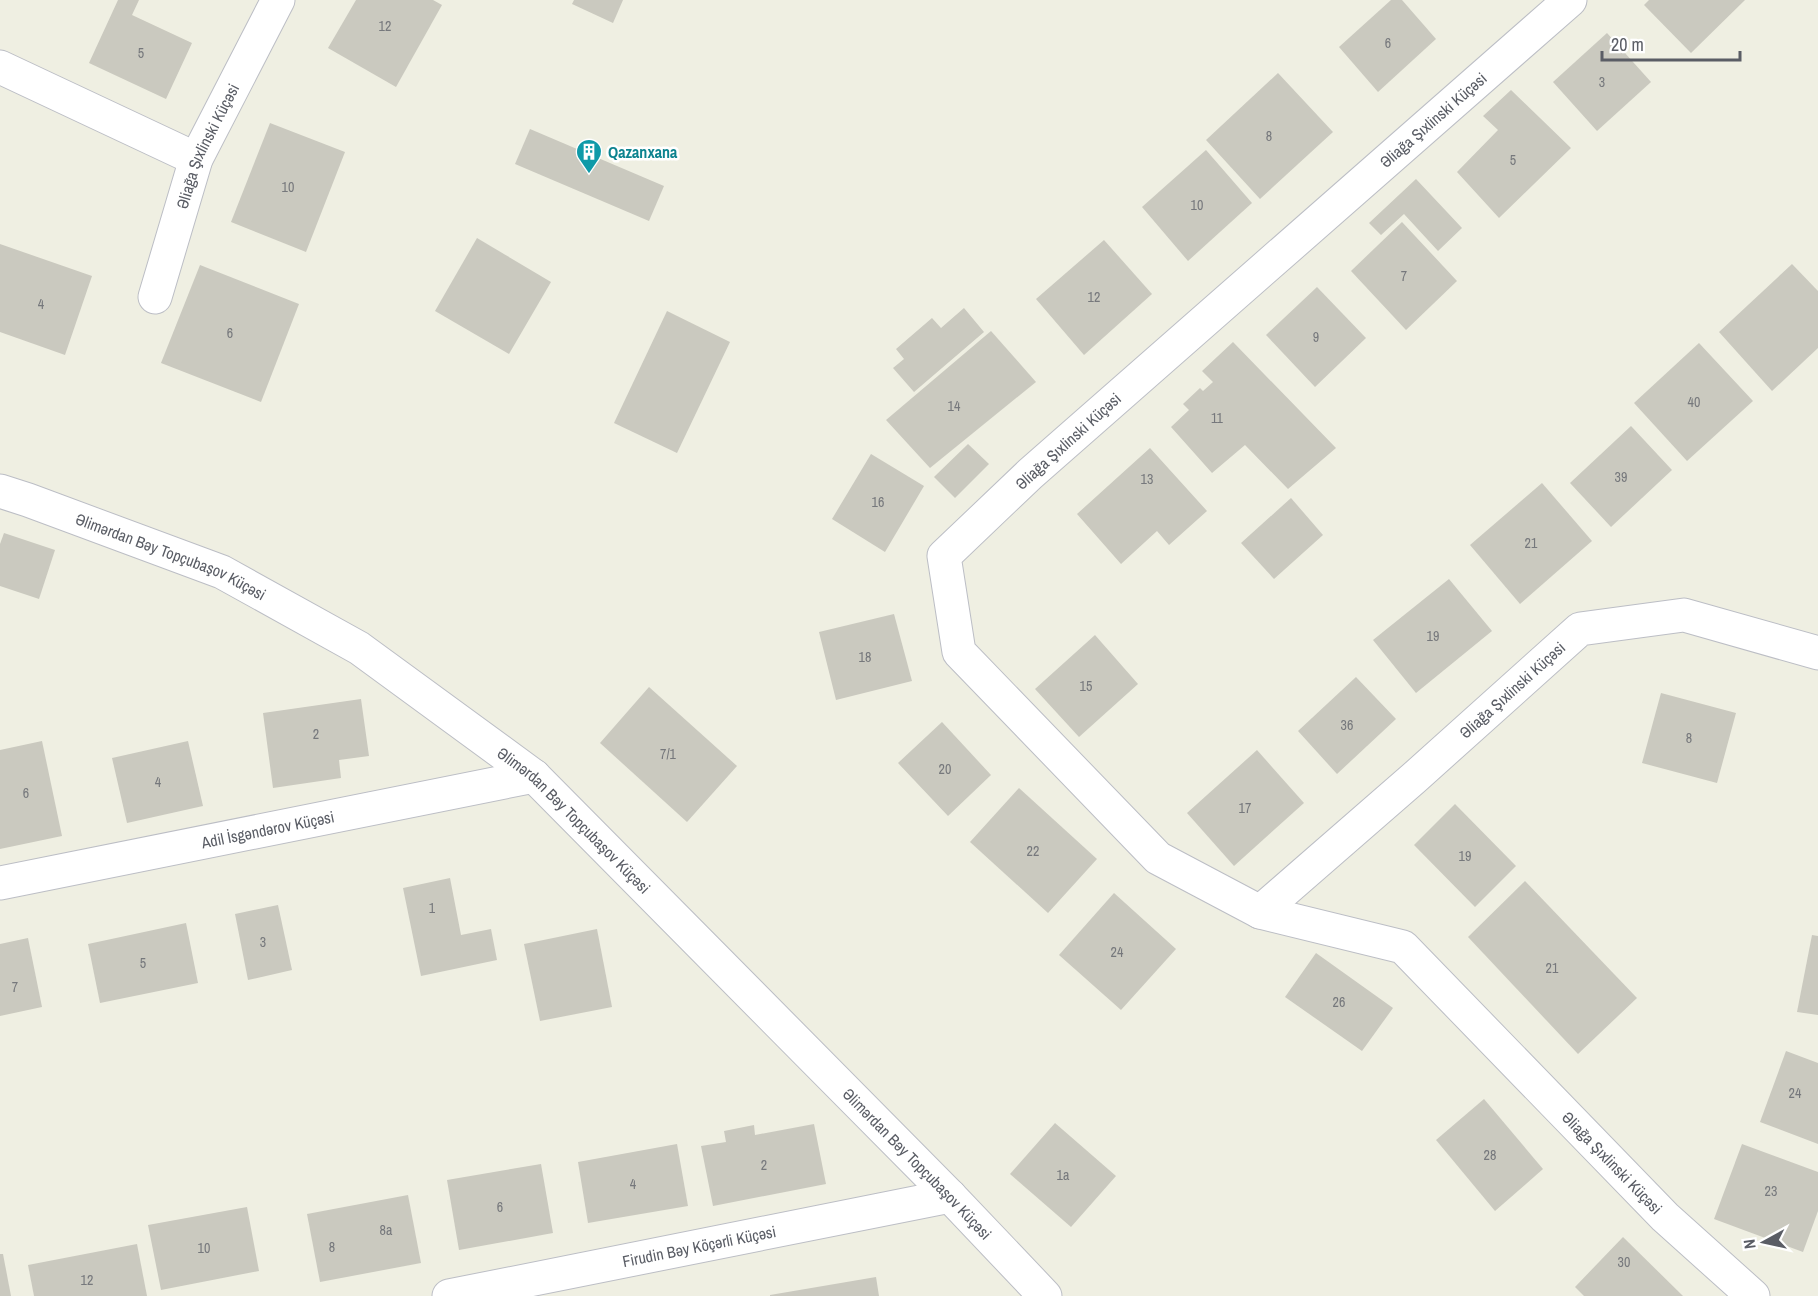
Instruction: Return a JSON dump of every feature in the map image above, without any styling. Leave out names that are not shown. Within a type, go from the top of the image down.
[{"type":"street","name":"Əliağa Şıxlinski Küçəsi","points":[[155,297],[196,159],[278,0]]},
{"type":"street","name":"Əliağa Şıxlinski Küçəsi","points":[[1570,0],[1030,474],[944,556],[959,652],[1158,858],[1260,912],[1403,947],[1665,1217],[1753,1296]]},
{"type":"street","points":[[0,67],[196,159]]},
{"type":"street","name":"Əlimərdan Bəy Topçubaşov Küçəsi","points":[[0,491],[222,572],[359,648],[534,776],[950,1196],[1045,1296]]},
{"type":"street","name":"Əliağa Şıxlinski Küçəsi","points":[[1260,912],[1580,629],[1684,615],[1818,653]]},
{"type":"street","name":"Adil İsgəndərov Küçəsi","points":[[0,883],[534,776]]},
{"type":"street","name":"Firudin Bəy Köçərli Küçəsi","points":[[449,1296],[950,1196]]},
{"type":"building","points":[[118,0],[139,0],[132,15],[192,43],[166,99],[89,63]]},
{"type":"building","points":[[356,0],[433,0],[442,5],[396,87],[328,48]]},
{"type":"building","points":[[574,0],[623,0],[613,23],[572,4]]},
{"type":"building","points":[[1391,0],[1402,0],[1436,39],[1378,92],[1339,47]]},
{"type":"building","points":[[1649,0],[1745,0],[1691,53],[1644,5]]},
{"type":"building","points":[[1607,33],[1651,82],[1597,131],[1553,82]]},
{"type":"building","points":[[1278,73],[1333,132],[1260,199],[1206,140]]},
{"type":"building","points":[[1511,90],[1571,148],[1499,218],[1457,172],[1498,130],[1483,116]]},
{"type":"building","points":[[270,123],[345,152],[306,252],[231,222]]},
{"type":"building","name":"Qazanxana","points":[[530,129],[664,186],[649,221],[515,164]]},
{"type":"building","points":[[1206,150],[1252,203],[1188,261],[1142,207]]},
{"type":"building","points":[[1416,179],[1462,228],[1438,251],[1404,214],[1381,235],[1369,223]]},
{"type":"building","points":[[1402,222],[1457,281],[1406,330],[1351,271]]},
{"type":"building","points":[[477,238],[551,282],[509,354],[435,311]]},
{"type":"building","points":[[1104,240],[1152,294],[1084,355],[1036,299]]},
{"type":"building","points":[[0,244],[92,276],[65,355],[0,332]]},
{"type":"building","points":[[1792,264],[1818,291],[1818,348],[1772,391],[1719,332]]},
{"type":"building","points":[[200,265],[299,304],[261,402],[161,363]]},
{"type":"building","points":[[1317,287],[1366,338],[1315,387],[1266,335]]},
{"type":"building","points":[[964,308],[984,332],[914,392],[893,368],[904,359],[896,349],[932,318],[941,328]]},
{"type":"building","points":[[667,311],[730,342],[677,453],[614,423]]},
{"type":"building","points":[[991,331],[1036,382],[930,468],[886,420]]},
{"type":"building","points":[[1233,342],[1336,448],[1288,489],[1245,445],[1212,473],[1171,427],[1189,410],[1183,404],[1200,388],[1203,391],[1213,382],[1202,371]]},
{"type":"building","points":[[1699,343],[1753,401],[1687,461],[1634,403]]},
{"type":"building","points":[[1631,426],[1672,470],[1611,527],[1570,483]]},
{"type":"building","points":[[968,444],[989,464],[955,498],[934,477]]},
{"type":"building","points":[[1150,448],[1207,511],[1169,545],[1157,531],[1121,564],[1077,514]]},
{"type":"building","points":[[871,454],[924,486],[885,552],[832,519]]},
{"type":"building","points":[[1542,483],[1592,541],[1520,604],[1470,545]]},
{"type":"building","points":[[1291,498],[1323,535],[1274,579],[1241,543]]},
{"type":"building","points":[[4,533],[55,550],[39,599],[0,586],[0,544]]},
{"type":"building","points":[[1449,579],[1492,631],[1416,693],[1373,640]]},
{"type":"building","points":[[894,614],[912,681],[836,700],[819,632]]},
{"type":"building","points":[[1095,635],[1138,684],[1079,737],[1035,689]]},
{"type":"building","points":[[1356,677],[1396,719],[1337,774],[1298,731]]},
{"type":"building","points":[[649,687],[737,766],[687,822],[600,743]]},
{"type":"building","points":[[1661,693],[1736,713],[1717,783],[1642,763]]},
{"type":"building","points":[[361,699],[369,756],[339,760],[341,778],[273,788],[263,713]]},
{"type":"building","points":[[942,722],[991,775],[948,816],[898,763]]},
{"type":"building","points":[[42,741],[62,836],[0,849],[0,750]]},
{"type":"building","points":[[188,741],[203,806],[127,823],[112,758]]},
{"type":"building","points":[[1257,750],[1304,803],[1234,866],[1187,813]]},
{"type":"building","points":[[1019,788],[1097,859],[1048,913],[970,842]]},
{"type":"building","points":[[1455,804],[1516,866],[1475,907],[1414,845]]},
{"type":"building","points":[[450,878],[461,935],[491,929],[497,960],[421,976],[403,888]]},
{"type":"building","points":[[1525,881],[1637,998],[1578,1054],[1468,937]]},
{"type":"building","points":[[1114,893],[1176,949],[1121,1010],[1059,955]]},
{"type":"building","points":[[278,905],[292,970],[248,980],[235,914]]},
{"type":"building","points":[[186,923],[198,983],[100,1003],[88,944]]},
{"type":"building","points":[[597,929],[612,1007],[540,1021],[524,944]]},
{"type":"building","points":[[1812,935],[1818,936],[1818,1015],[1797,1012]]},
{"type":"building","points":[[28,938],[42,1007],[0,1016],[0,944]]},
{"type":"building","points":[[1316,953],[1393,1008],[1362,1051],[1285,997]]},
{"type":"building","points":[[1786,1051],[1818,1063],[1818,1144],[1760,1122]]},
{"type":"building","points":[[1484,1099],[1543,1169],[1495,1211],[1436,1140]]},
{"type":"building","points":[[1055,1123],[1116,1176],[1071,1227],[1010,1174]]},
{"type":"building","points":[[814,1124],[826,1184],[713,1206],[701,1146],[726,1142],[724,1131],[754,1125],[755,1135]]},
{"type":"building","points":[[677,1144],[688,1206],[588,1223],[578,1162]]},
{"type":"building","points":[[1742,1144],[1818,1172],[1818,1211],[1803,1252],[1714,1219]]},
{"type":"building","points":[[541,1164],[553,1233],[459,1250],[447,1180]]},
{"type":"building","points":[[408,1195],[421,1263],[320,1282],[307,1214]]},
{"type":"building","points":[[247,1207],[259,1271],[161,1290],[148,1225]]},
{"type":"building","points":[[1623,1237],[1683,1296],[1584,1296],[1575,1287]]},
{"type":"building","points":[[137,1244],[147,1296],[34,1296],[28,1265]]},
{"type":"building","points":[[0,1254],[3,1254],[11,1296],[0,1296]]},
{"type":"building","points":[[876,1277],[879,1296],[770,1296],[770,1295]]},
{"type":"place","name":"Qazanxana","points":[[589,175]]}]
